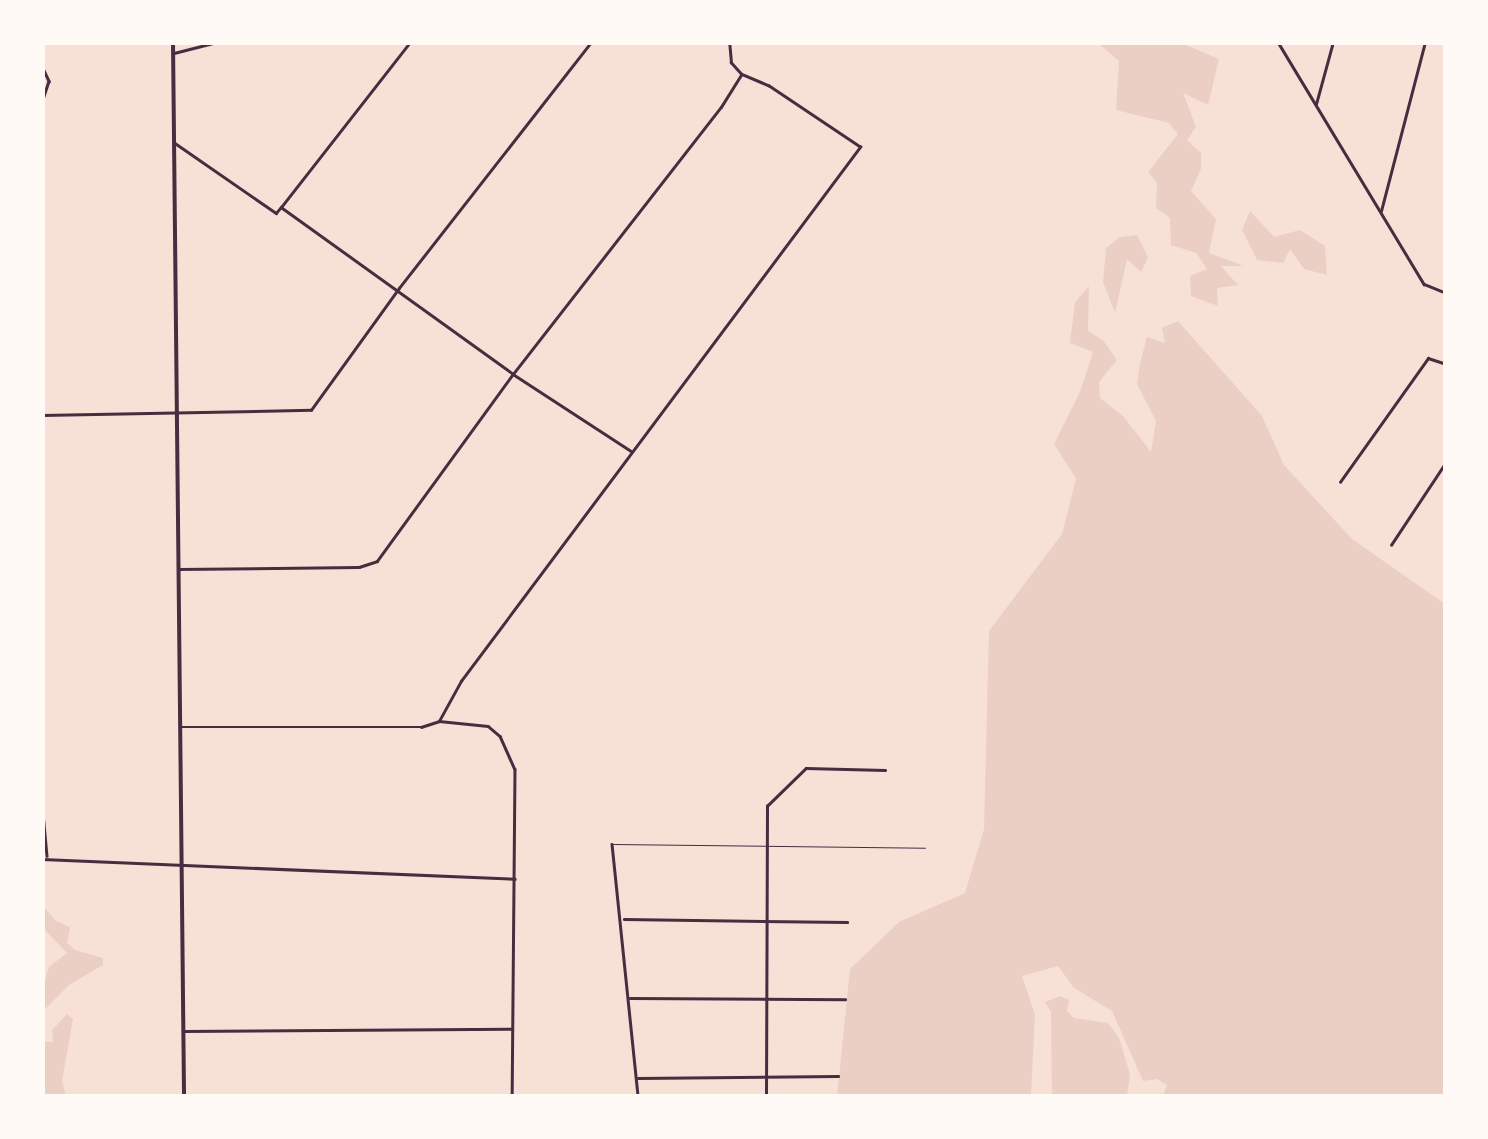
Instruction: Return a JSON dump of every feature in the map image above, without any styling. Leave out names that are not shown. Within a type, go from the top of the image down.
[{"type":"street","points":[[172,42],[184,1096]]},
{"type":"street","points":[[173,53],[217,42]]},
{"type":"street","points":[[175,143],[276,213],[410,42]]},
{"type":"street","points":[[42,414],[311,410],[399,288],[591,42]]},
{"type":"street","points":[[438,721],[461,682],[860,147],[769,86],[741,74],[731,63],[729,42]]},
{"type":"street","points":[[1278,42],[1424,284],[1446,294]]},
{"type":"street","points":[[1316,106],[1333,42]]},
{"type":"street","points":[[1381,212],[1425,42]]},
{"type":"street","points":[[42,66],[49,80],[42,102]]},
{"type":"street","points":[[178,568],[359,566],[377,560],[513,374],[722,107],[741,74]]},
{"type":"street","points":[[281,207],[399,288],[513,374],[632,451]]},
{"type":"street","points":[[1340,482],[1428,358],[1446,364]]},
{"type":"street","points":[[1391,545],[1446,462]]},
{"type":"street","points":[[181,727],[422,727],[438,721],[488,726],[500,736],[510,754],[516,779],[512,1096]]},
{"type":"street","points":[[766,1096],[767,806],[806,768],[886,770]]},
{"type":"street","points":[[42,802],[45,858],[515,880]]},
{"type":"street","points":[[612,844],[623,919],[638,1096]]},
{"type":"street","points":[[623,919],[847,922]]},
{"type":"street","points":[[628,998],[845,999]]},
{"type":"street","points":[[184,1031],[512,1029]]},
{"type":"street","points":[[636,1078],[838,1076]]},
{"type":"lane","points":[[612,844],[925,848]]},
{"type":"shaded area","points":[[1098,43],[1181,43],[1219,59],[1208,105],[1183,93],[1196,127],[1187,140],[1201,153],[1201,169],[1191,191],[1216,219],[1209,253],[1244,266],[1221,266],[1238,285],[1217,288],[1218,306],[1191,296],[1190,276],[1207,269],[1196,253],[1171,245],[1170,218],[1156,208],[1157,183],[1148,172],[1178,134],[1169,123],[1116,110],[1119,61]]},
{"type":"shaded area","points":[[1250,211],[1274,237],[1300,230],[1325,246],[1327,275],[1304,269],[1290,249],[1283,263],[1257,260],[1242,230]]},
{"type":"shaded area","points":[[1137,235],[1148,257],[1141,272],[1127,259],[1115,313],[1103,282],[1106,248],[1120,237]]},
{"type":"shaded area","points":[[1089,286],[1088,331],[1103,340],[1117,360],[1099,382],[1100,398],[1123,416],[1151,452],[1156,421],[1137,384],[1140,363],[1147,337],[1165,343],[1162,328],[1178,321],[1262,416],[1284,465],[1352,539],[1445,604],[1445,1096],[1163,1096],[1167,1085],[1157,1079],[1143,1081],[1112,1011],[1074,988],[1058,966],[1022,976],[1035,1015],[1031,1096],[837,1096],[850,969],[899,922],[965,893],[984,829],[989,631],[1062,534],[1076,479],[1054,444],[1080,392],[1093,352],[1070,343],[1075,302]]},
{"type":"shaded area","points":[[44,907],[56,921],[70,927],[67,943],[75,950],[103,958],[103,965],[69,985],[43,1011],[43,986],[49,967],[67,953],[43,928]]},
{"type":"shaded area","points":[[1060,996],[1069,1000],[1067,1011],[1074,1018],[1108,1023],[1119,1038],[1130,1074],[1127,1096],[1052,1096],[1051,1012],[1045,1002]]},
{"type":"shaded area","points":[[67,1014],[73,1019],[62,1081],[66,1096],[43,1096],[43,1042],[53,1042],[52,1030]]}]
